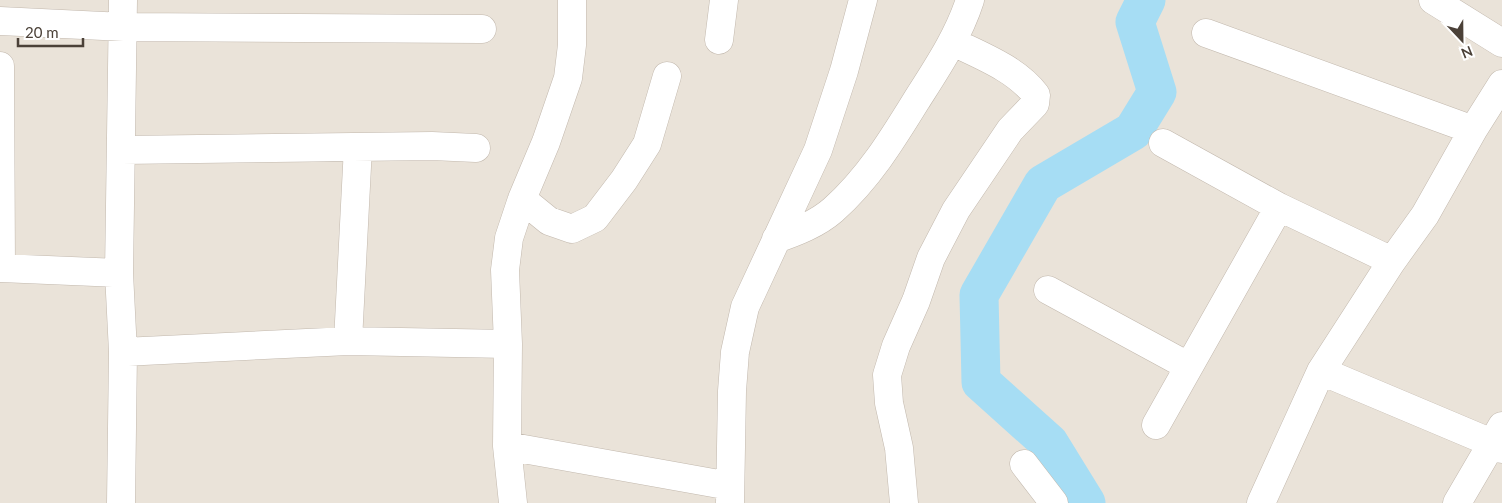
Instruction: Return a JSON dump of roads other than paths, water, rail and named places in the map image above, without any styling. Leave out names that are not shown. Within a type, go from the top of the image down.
[{"type":"street","points":[[121,503],[123,352],[119,273],[123,0]]},
{"type":"street","points":[[513,503],[507,446],[508,344],[505,270],[509,238],[522,199],[546,142],[568,78],[572,45],[572,0]]},
{"type":"street","points":[[719,40],[724,0]]},
{"type":"street","points":[[507,446],[730,494],[732,391],[736,352],[745,308],[818,150],[844,71],[863,0]]},
{"type":"street","points":[[776,239],[804,229],[832,211],[856,187],[881,157],[953,42],[970,0]]},
{"type":"street","points":[[1433,0],[1502,43]]},
{"type":"street","points":[[0,21],[124,27],[482,29]]},
{"type":"street","points":[[1206,32],[1473,130]]},
{"type":"street","points":[[904,503],[899,448],[889,403],[887,375],[896,346],[916,301],[931,258],[956,210],[1010,130],[1035,104],[1036,95],[1029,86],[1004,68],[953,42]]},
{"type":"street","points":[[0,66],[1,268],[119,273]]},
{"type":"street","points":[[522,199],[549,221],[572,229],[594,218],[624,180],[647,144],[667,76]]},
{"type":"street","points":[[1261,503],[1321,371],[1424,215],[1502,84]]},
{"type":"street","points":[[1163,144],[1279,207],[1392,261]]},
{"type":"street","points":[[122,150],[432,146],[476,148]]},
{"type":"street","points":[[348,341],[358,147]]},
{"type":"street","points":[[1156,425],[1279,207]]},
{"type":"street","points":[[1048,290],[1188,366]]},
{"type":"street","points":[[123,352],[348,341],[508,344]]},
{"type":"street","points":[[1321,371],[1499,439],[1457,503]]},
{"type":"street","points":[[1024,464],[1054,503]]},
{"type":"waterway","points":[[1086,503],[1049,443],[981,382],[979,295],[1043,184],[1133,131],[1157,92],[1135,22],[1146,0]]}]
